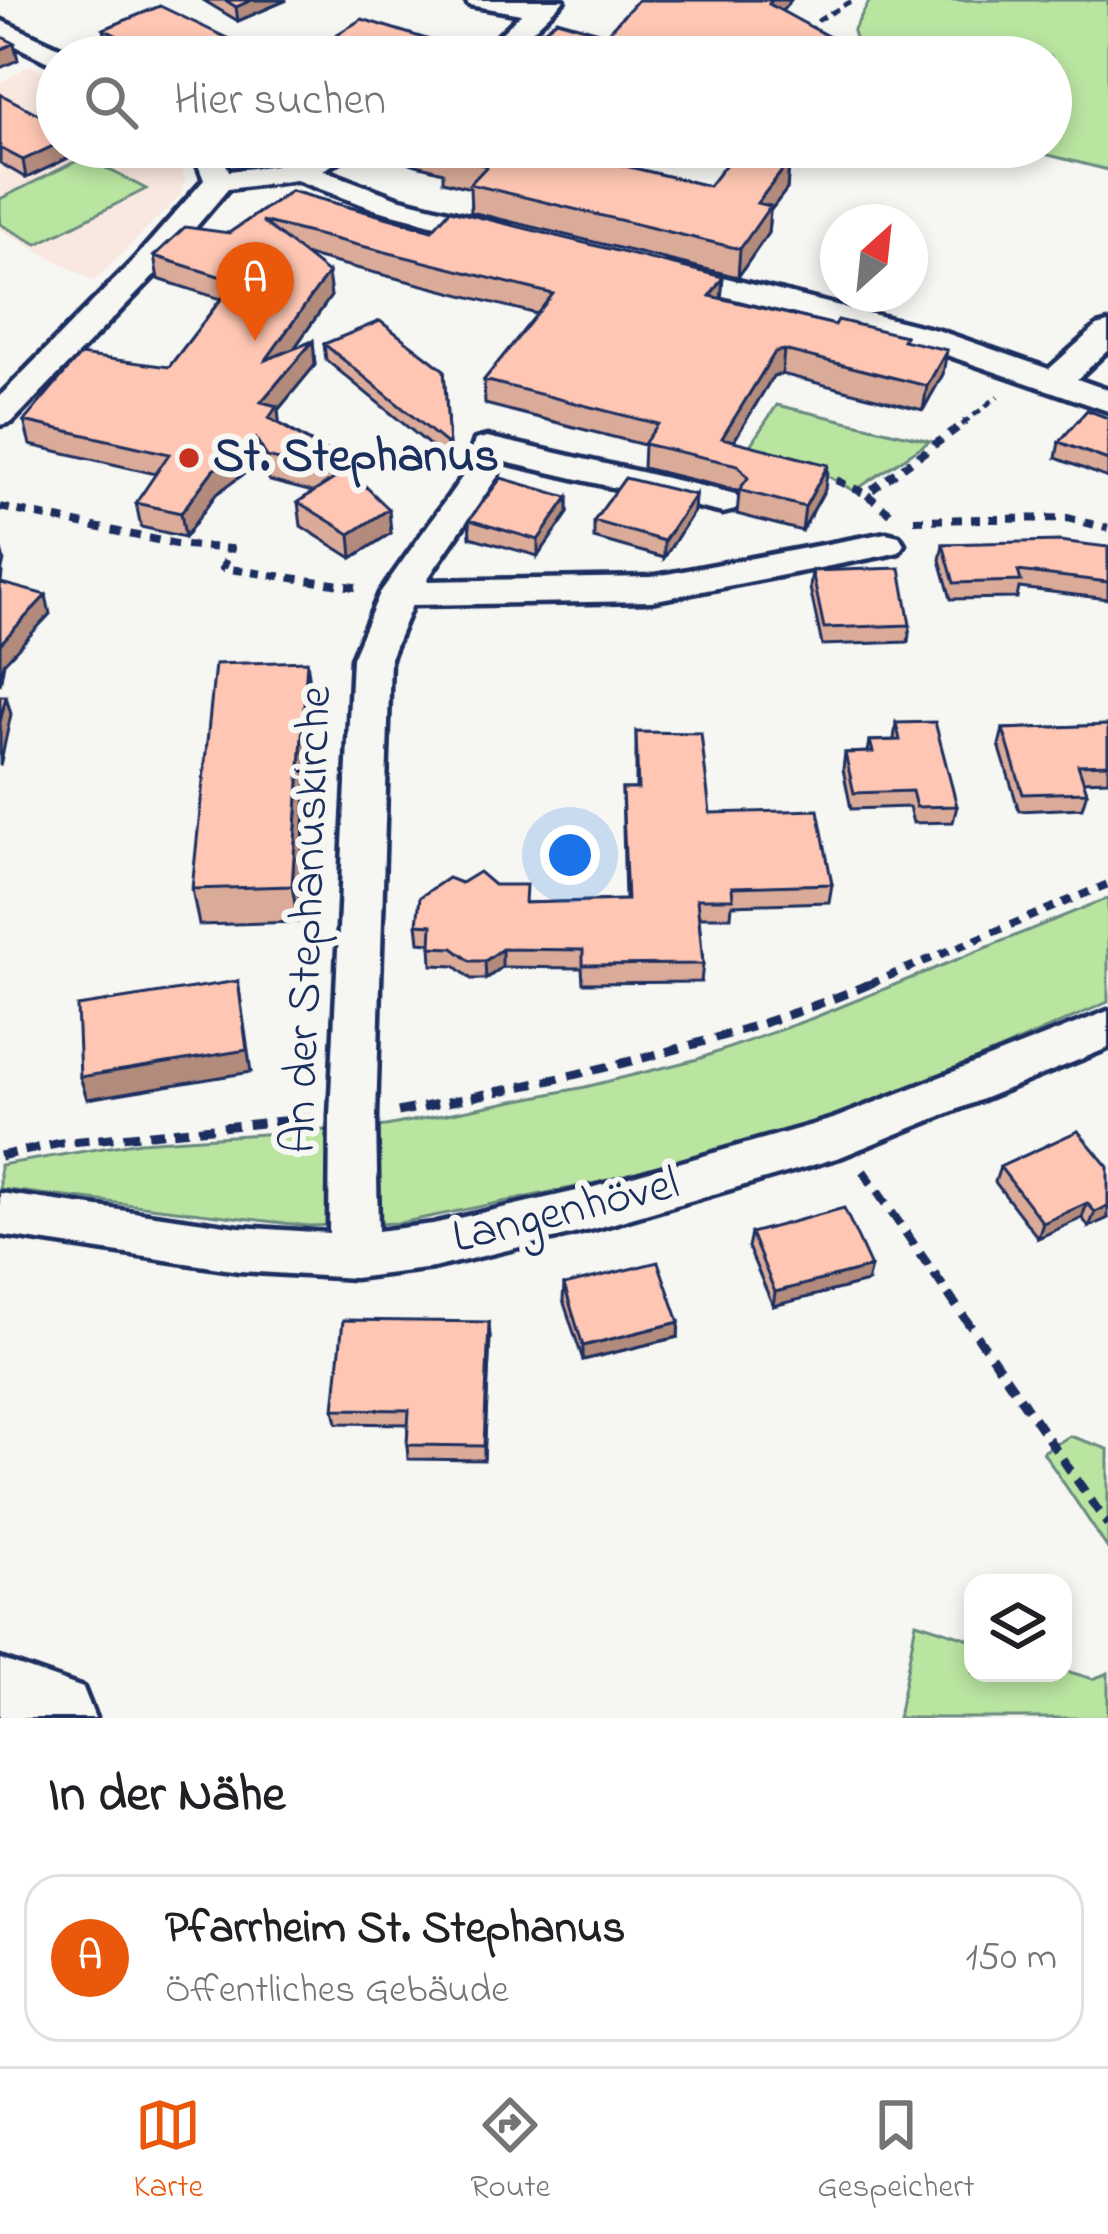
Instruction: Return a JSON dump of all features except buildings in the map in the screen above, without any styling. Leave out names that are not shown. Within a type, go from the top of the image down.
[{"type":"main road","points":[[0,1701],[53,1718]]},
{"type":"street","points":[[478,0],[547,5]]},
{"type":"street","points":[[513,36],[547,5]]},
{"type":"street","points":[[0,28],[36,46]]},
{"type":"street","points":[[213,168],[219,182]]},
{"type":"street","points":[[0,415],[144,268],[219,182],[305,168]]},
{"type":"street","points":[[299,171],[387,204],[518,237]]},
{"type":"street","points":[[641,266],[825,310],[1108,401]]},
{"type":"street","points":[[1041,376],[1108,333]]},
{"type":"street","name":"An der Stephanuskirche","points":[[354,1256],[353,1116],[371,658],[398,593],[480,477],[487,448],[723,502]]},
{"type":"street","points":[[398,593],[651,590],[886,544]]},
{"type":"street","name":"Langenhövel","points":[[0,1214],[239,1249],[354,1256],[433,1246],[594,1208],[840,1137],[1108,1029]]},
{"type":"lane","points":[[293,168],[299,171]]},
{"type":"path","points":[[810,36],[807,33],[812,27],[853,0]]},
{"type":"path","points":[[866,494],[1041,376]]},
{"type":"path","points":[[807,469],[866,494],[899,520],[1067,518],[1108,528]]},
{"type":"path","points":[[0,507],[176,544],[231,549],[223,568],[398,593]]},
{"type":"path","points":[[0,1156],[61,1143],[274,1118],[384,1115],[558,1080],[734,1036],[1108,884]]},
{"type":"path","points":[[840,1137],[1108,1526]]},
{"type":"shaded area","points":[[30,65],[36,68],[36,168],[181,168],[185,179],[181,195],[94,281],[0,230],[0,83]]},
{"type":"green space","points":[[870,0],[1108,0],[1108,170],[1072,161],[1072,36],[854,36]]},
{"type":"green space","points":[[63,168],[106,168],[146,189],[37,244],[0,224],[0,199]]},
{"type":"green space","points":[[777,405],[930,441],[854,491],[826,475],[749,447]]},
{"type":"green space","points":[[1108,898],[1108,1002],[910,1089],[782,1133],[615,1179],[400,1223],[308,1226],[0,1189],[0,1165],[140,1142],[386,1126],[585,1087],[698,1059],[813,1018]]},
{"type":"green space","points":[[1070,1436],[1108,1449],[1108,1549],[1043,1452]]},
{"type":"green space","points":[[916,1622],[964,1637],[964,1682],[1072,1682],[1072,1673],[1093,1679],[1108,1673],[1108,1718],[898,1718]]},
{"type":"place","name":"Pfarrheim St. Stephanus","points":[[255,341]]},
{"type":"place","name":"St. Stephanus","points":[[189,458]]}]
